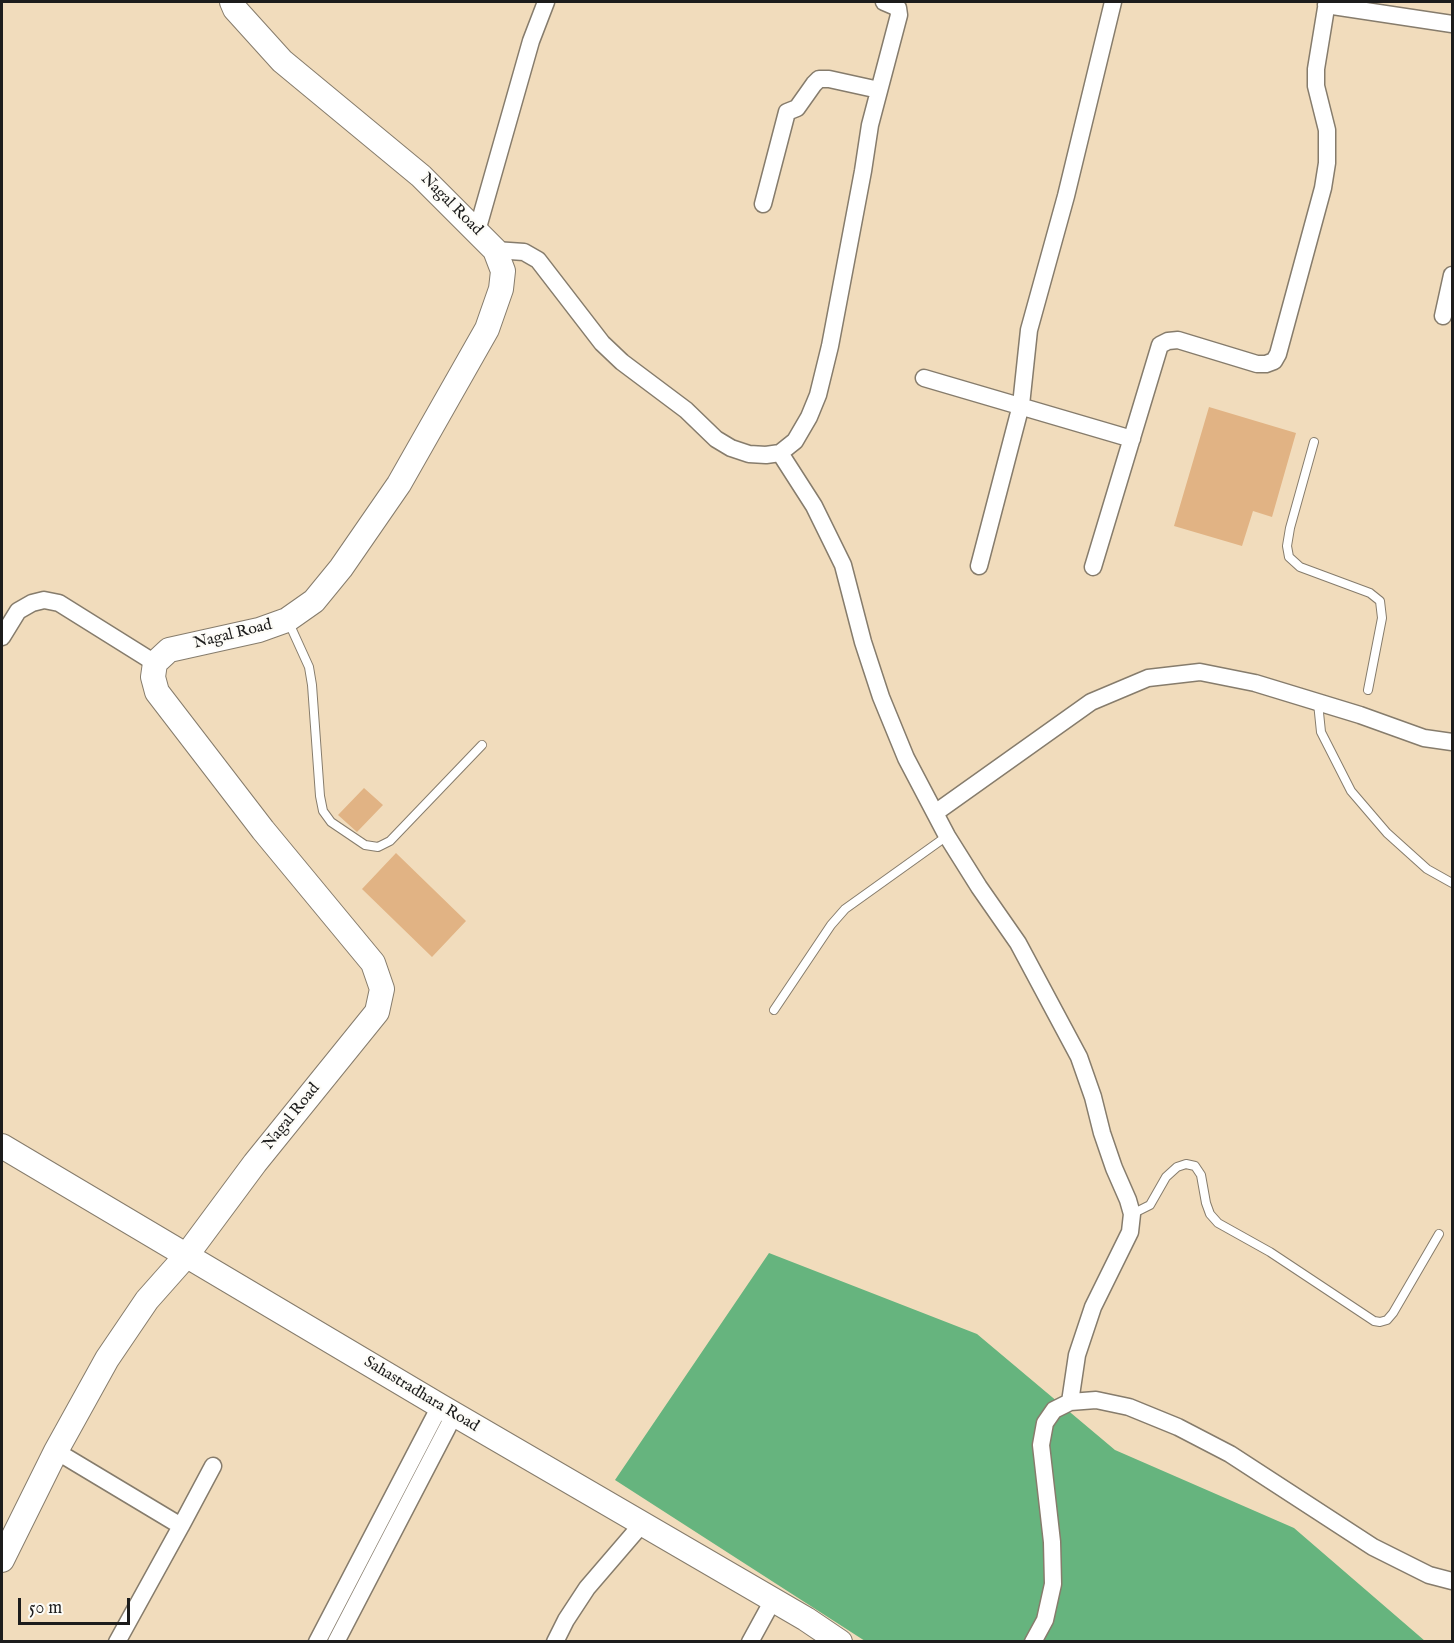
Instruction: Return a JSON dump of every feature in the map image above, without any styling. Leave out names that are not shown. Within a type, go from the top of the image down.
[{"type":"main road","name":"Nagal Road","points":[[2,1560],[56,1451],[106,1359],[147,1300],[186,1256],[255,1163],[378,1012],[382,989],[373,963],[263,830],[157,692],[153,677],[155,663],[169,650],[260,630],[287,620],[314,601],[341,568],[399,484],[487,329],[501,289],[503,271],[495,249],[421,176],[282,61],[235,9],[232,2]]},
{"type":"main road","name":"Sahastradhara Road","points":[[4,1152],[186,1256],[840,1641]]},
{"type":"street","points":[[477,231],[531,42],[546,2]]},
{"type":"street","points":[[495,249],[525,252],[538,260],[602,343],[622,362],[686,410],[716,439],[731,448],[749,454],[780,453],[795,441],[818,395],[837,312],[870,125],[899,15],[898,8],[884,2]]},
{"type":"street","points":[[979,566],[1021,405],[1029,330],[1066,196],[1113,2]]},
{"type":"street","points":[[1093,567],[1160,345],[1178,340],[1257,364],[1274,361],[1278,354],[1323,188],[1327,163],[1327,130],[1316,86],[1316,69],[1327,3],[1452,24]]},
{"type":"street","points":[[763,204],[787,112],[797,108],[819,79],[879,90]]},
{"type":"street","points":[[1443,316],[1452,275]]},
{"type":"street","points":[[924,378],[1132,439]]},
{"type":"street","points":[[780,453],[814,506],[843,565],[863,642],[881,697],[906,758],[947,836],[1018,943],[1079,1057],[1093,1097],[1102,1133],[1128,1200],[1132,1214],[1130,1232],[1093,1306],[1077,1355],[1070,1402]]},
{"type":"street","points":[[2,637],[18,611],[32,603],[44,600],[59,603],[155,663]]},
{"type":"street","points":[[935,813],[1091,702],[1148,678],[1200,672],[1256,683],[1318,703],[1362,710],[1424,738],[1452,742]]},
{"type":"street","points":[[1033,1641],[1045,1620],[1053,1584],[1052,1542],[1041,1445],[1045,1423],[1054,1410],[1070,1402],[1095,1400],[1129,1407],[1178,1426],[1230,1454],[1374,1547],[1430,1575],[1452,1581]]},
{"type":"street","points":[[317,1641],[447,1410]]},
{"type":"street","points":[[336,1641],[447,1410]]},
{"type":"street","points":[[56,1451],[181,1526]]},
{"type":"street","points":[[117,1641],[213,1466]]},
{"type":"street","points":[[555,1641],[587,1588],[642,1524]]},
{"type":"street","points":[[750,1641],[773,1600]]},
{"type":"lane","points":[[1314,442],[1290,528],[1287,546],[1289,557],[1300,567],[1370,592],[1380,601],[1383,618],[1368,690]]},
{"type":"lane","points":[[287,620],[309,667],[323,811],[331,822],[365,845],[378,847],[390,841],[482,745]]},
{"type":"lane","points":[[1318,703],[1321,732],[1351,791],[1388,833],[1427,869],[1452,882]]},
{"type":"lane","points":[[774,1010],[831,925],[845,909],[947,836]]},
{"type":"lane","points":[[1132,1214],[1150,1205],[1166,1177],[1177,1167],[1186,1164],[1195,1166],[1201,1175],[1210,1214],[1218,1223],[1270,1252],[1374,1321],[1380,1322],[1387,1320],[1392,1313],[1439,1234]]},
{"type":"green space","points":[[769,1253],[977,1334],[1115,1450],[1294,1528],[1425,1641],[865,1641],[615,1480]]},
{"type":"building","points":[[1209,407],[1296,433],[1272,517],[1253,511],[1242,546],[1174,526]]},
{"type":"building","points":[[364,788],[383,805],[357,832],[338,815]]},
{"type":"building","points":[[396,853],[466,921],[432,957],[362,889]]}]
